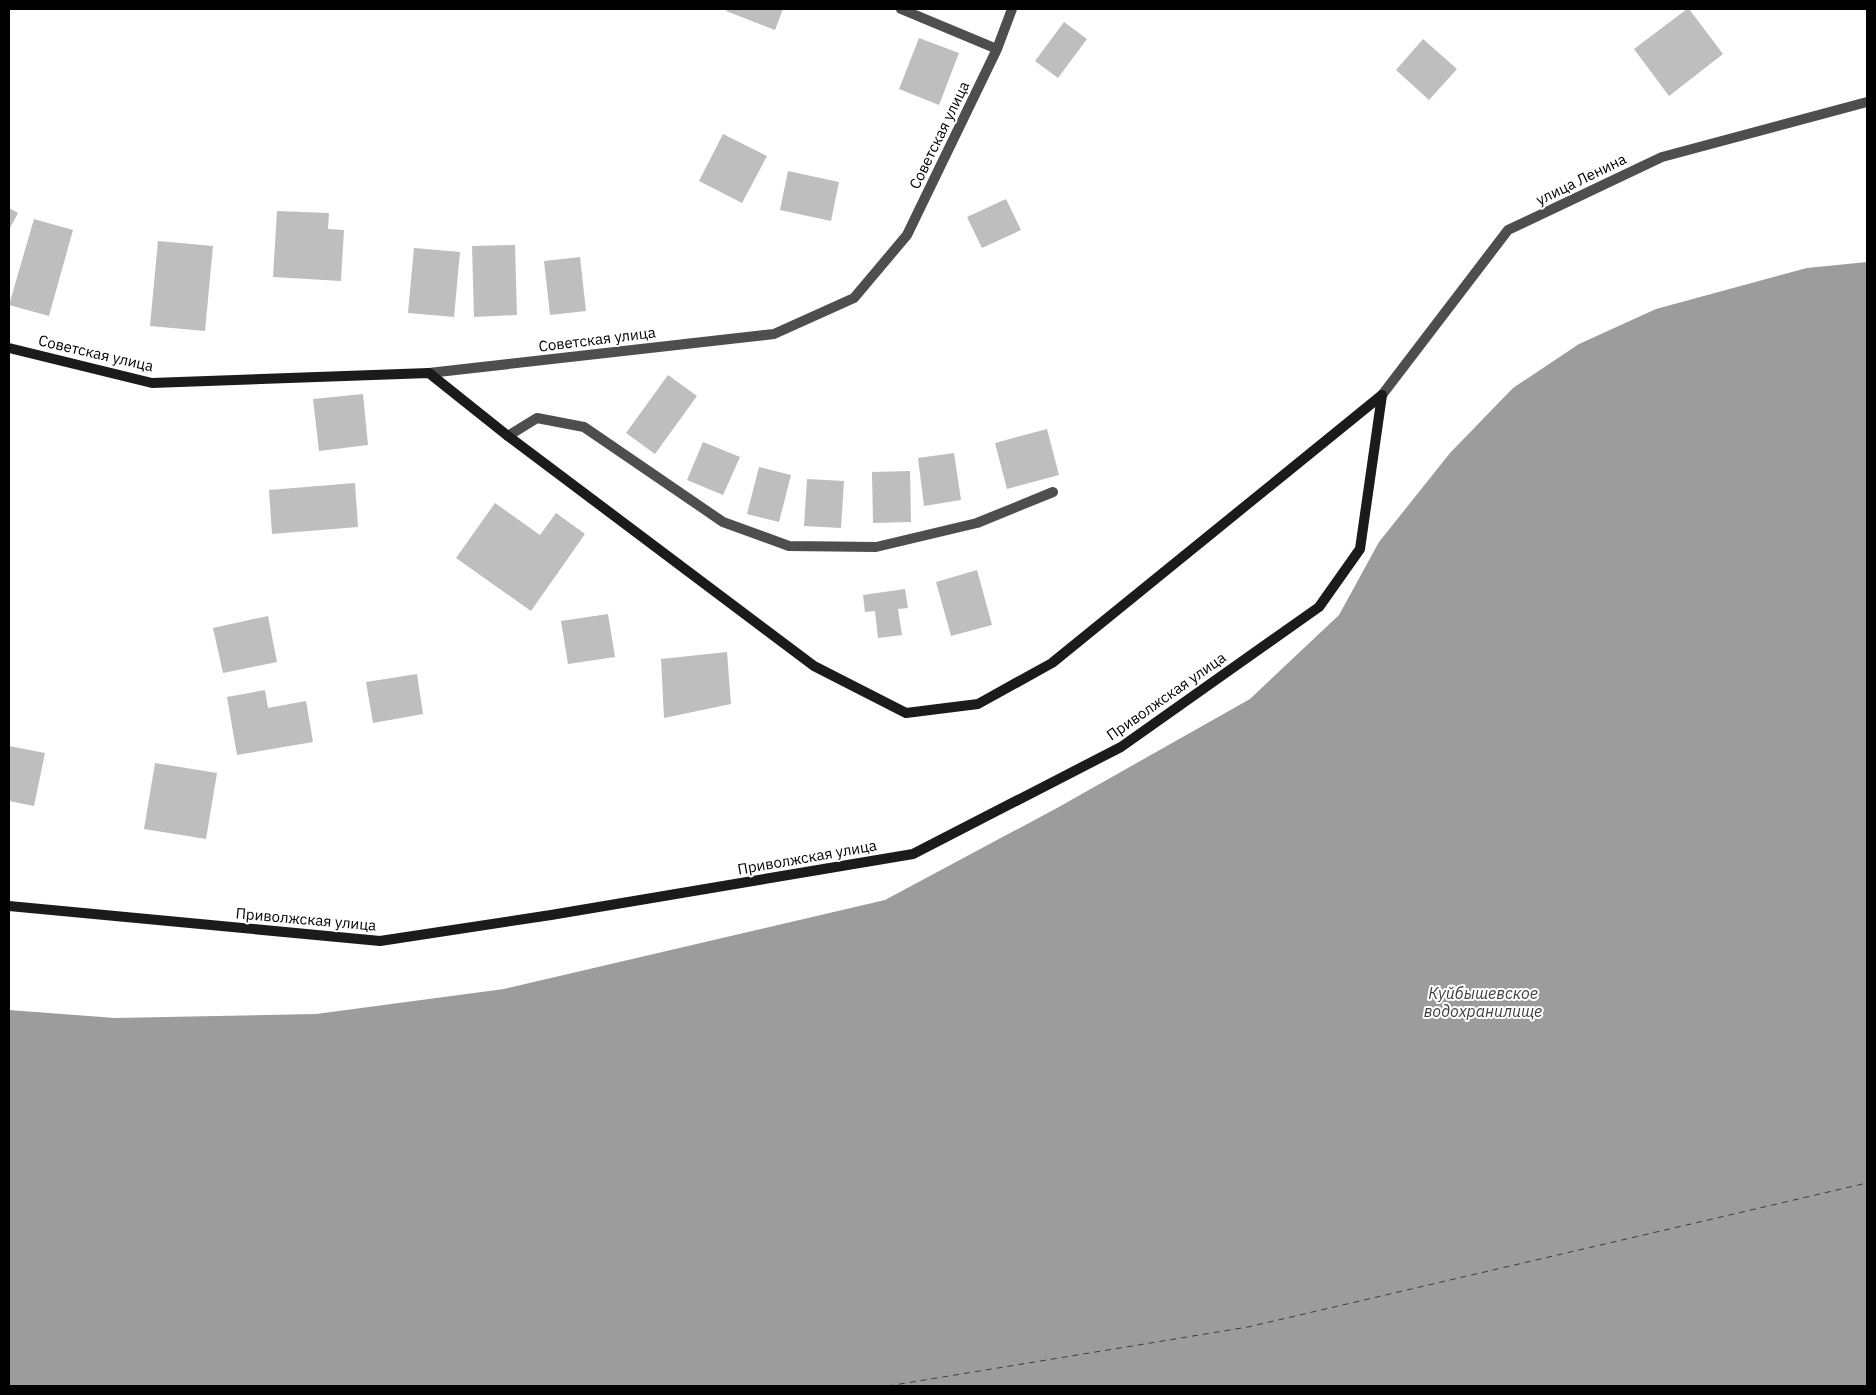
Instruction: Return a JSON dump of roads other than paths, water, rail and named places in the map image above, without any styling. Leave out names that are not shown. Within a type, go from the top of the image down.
[{"type":"street","points":[[901,9],[997,49]]},
{"type":"street","name":"Советская улица","points":[[9,348],[152,383],[428,373],[774,334],[854,298],[907,235],[997,49],[1012,9]]},
{"type":"street","name":"улица Ленина","points":[[1382,395],[1508,230],[1662,157],[1867,102]]},
{"type":"street","points":[[428,373],[508,436],[814,666],[906,713],[978,704],[1052,663],[1382,395]]},
{"type":"street","name":"Приволжская улица","points":[[9,906],[380,941],[551,915],[913,854],[1121,747],[1319,607],[1360,549],[1382,395]]},
{"type":"street","points":[[508,436],[537,418],[584,427],[723,522],[789,546],[876,547],[977,523],[1053,492]]},
{"type":"water","name":"Куйбышевское водохранилище","points":[[1867,262],[1867,1386],[9,1386],[9,1010],[115,1018],[316,1014],[504,989],[885,900],[1057,808],[1250,699],[1339,615],[1379,542],[1450,453],[1513,388],[1579,344],[1656,309],[1807,268]]}]
